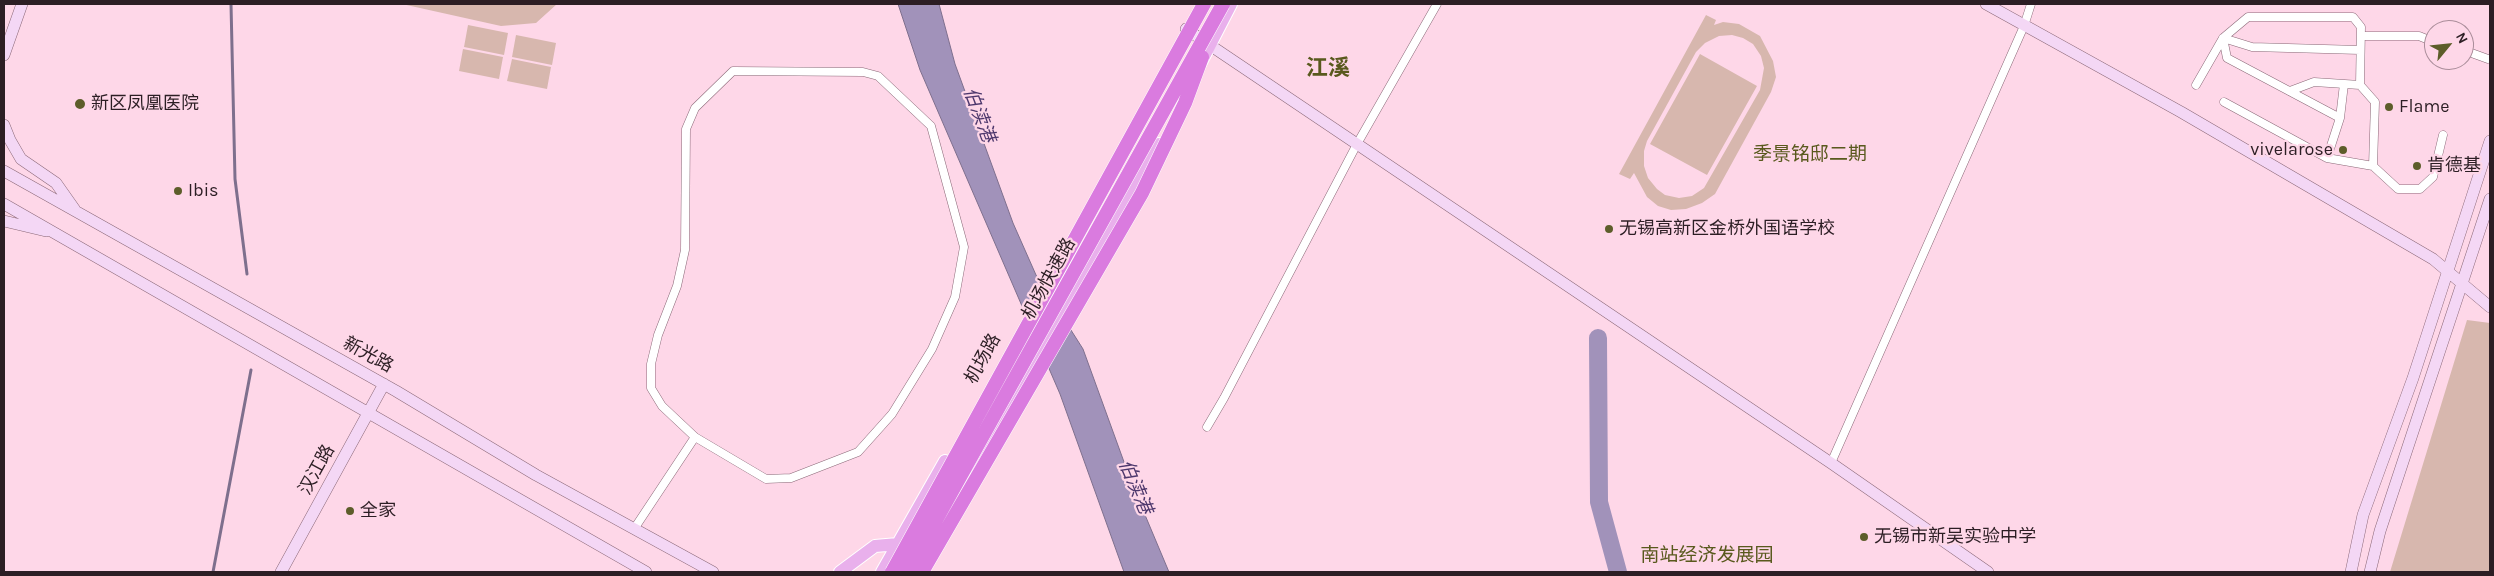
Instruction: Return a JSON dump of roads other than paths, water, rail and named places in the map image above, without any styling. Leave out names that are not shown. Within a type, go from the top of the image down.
[{"type":"highway","name":"机场快速路","points":[[892,572],[1204,4]]},
{"type":"highway","name":"机场快速路","points":[[907,572],[1224,4]]},
{"type":"highway","points":[[922,572],[1142,193],[1185,103],[1216,18]]},
{"type":"main road","points":[[4,55],[22,4]]},
{"type":"main road","name":"机场路","points":[[882,572],[1199,4]]},
{"type":"main road","points":[[915,572],[1178,111],[1209,45],[1232,4]]},
{"type":"main road","points":[[1986,4],[2181,112],[2433,259],[2490,307]]},
{"type":"main road","points":[[1186,29],[1831,463],[1988,572]]},
{"type":"main road","points":[[4,125],[21,159],[56,183],[78,213]]},
{"type":"main road","points":[[2351,572],[2363,515],[2448,271],[2490,140]]},
{"type":"main road","name":"新光路","points":[[4,171],[384,384],[536,475],[713,572]]},
{"type":"main road","points":[[2370,572],[2380,531],[2490,199]]},
{"type":"main road","points":[[4,204],[646,572]]},
{"type":"main road","points":[[4,221],[52,232]]},
{"type":"main road","name":"汉江路","points":[[281,572],[384,384]]},
{"type":"main road","points":[[840,572],[875,546],[898,544]]},
{"type":"street","points":[[1207,428],[1357,144],[1437,4]]},
{"type":"street","points":[[1831,463],[2024,26],[2031,4]]},
{"type":"street","points":[[2196,85],[2224,38],[2248,17],[2353,17],[2361,27],[2360,85]]},
{"type":"street","points":[[2360,36],[2419,36],[2424,38]]},
{"type":"street","points":[[2224,38],[2252,47],[2360,50]]},
{"type":"street","points":[[2224,38],[2227,58],[2340,118]]},
{"type":"street","points":[[2474,54],[2488,59]]},
{"type":"street","points":[[733,71],[863,72],[878,76],[931,126],[964,246],[955,297],[932,349],[892,414],[858,452],[791,478],[766,479],[695,437],[662,406],[651,388],[651,364],[658,335],[677,286],[685,250],[686,130],[695,108],[733,71]]},
{"type":"street","points":[[2290,91],[2314,82],[2360,85],[2376,102],[2374,166]]},
{"type":"street","points":[[2327,158],[2340,118],[2344,84]]},
{"type":"street","points":[[2224,102],[2327,158],[2374,166],[2398,190],[2420,189],[2433,177],[2443,135]]},
{"type":"street","points":[[634,528],[695,437]]},
{"type":"waterway","points":[[231,4],[235,179],[247,274]]},
{"type":"waterway","points":[[1598,338],[1599,502],[1618,572]]},
{"type":"waterway","points":[[213,572],[251,370]]},
{"type":"place","name":"新区凤凰医院","points":[[80,104]]},
{"type":"place","name":"Flame","points":[[2389,107]]},
{"type":"place","name":"vivelarose","points":[[2343,150]]},
{"type":"place","name":"肯德基","points":[[2417,166]]},
{"type":"place","name":"Ibis","points":[[178,191]]},
{"type":"place","name":"无锡高新区金桥外国语学校","points":[[1609,229]]},
{"type":"place","name":"全家","points":[[350,511]]},
{"type":"place","name":"无锡市新吴实验中学","points":[[1864,537]]},
{"type":"district","name":"江溪","points":[[1328,69]]},
{"type":"district","name":"季景铭邸二期","points":[[1810,155]]},
{"type":"district","name":"南站经济发展园","points":[[1707,556]]},
{"type":"water label","name":"伯渎港","points":[[979,115]]},
{"type":"water label","name":"伯渎港","points":[[1135,487]]}]
